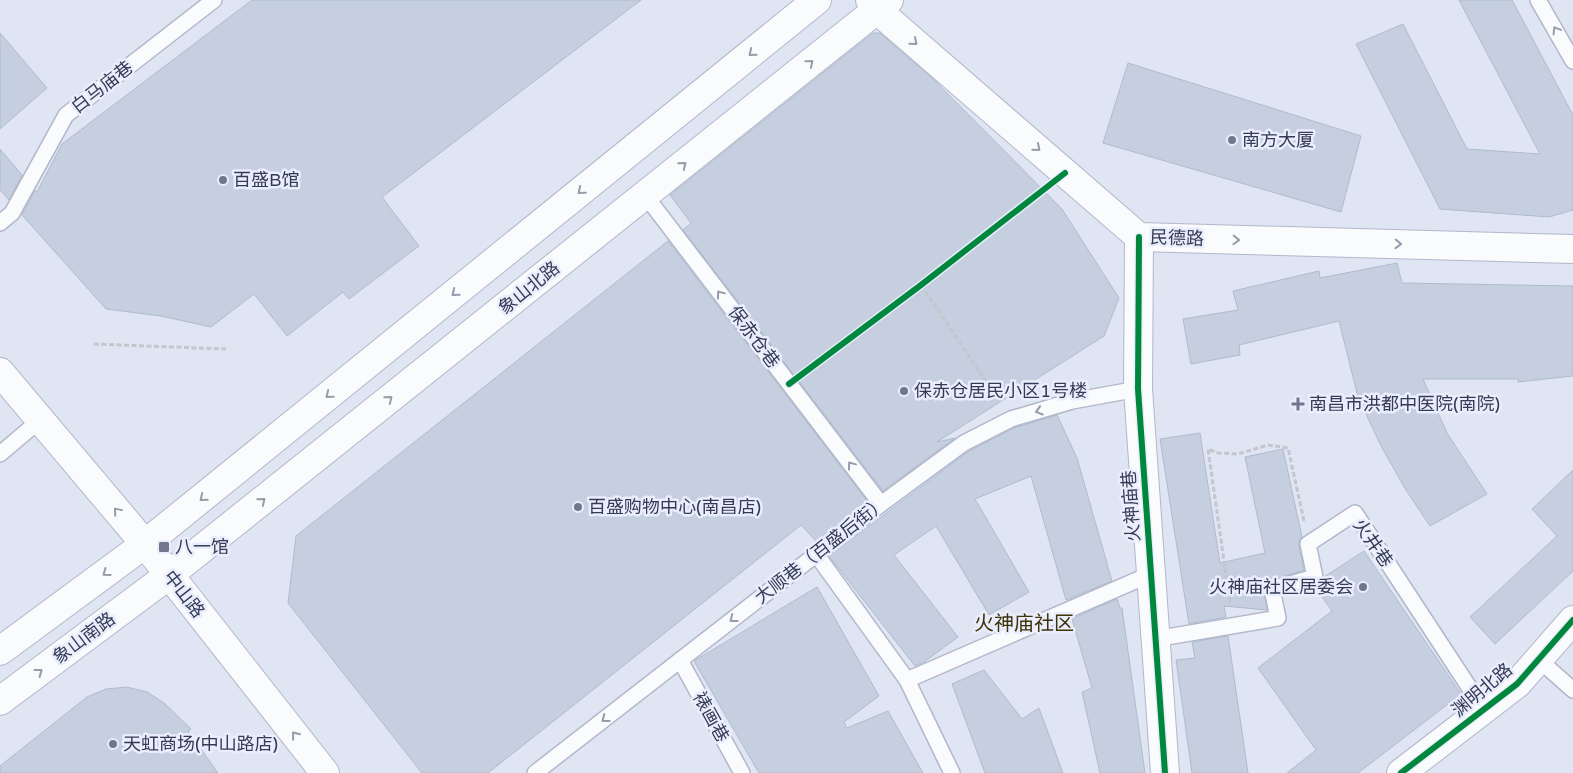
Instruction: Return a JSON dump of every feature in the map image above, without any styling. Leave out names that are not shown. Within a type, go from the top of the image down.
[{"type":"main road","points":[[0,651],[145,544],[817,0]]},
{"type":"main road","name":"象山北路","points":[[168,575],[645,195],[879,3]]},
{"type":"main road","name":"民德路","points":[[879,3],[1139,237],[1573,249]]},
{"type":"main road","name":"火神庙巷","points":[[1139,237],[1138,389],[1165,773]]},
{"type":"main road","name":"中山路","points":[[0,372],[145,544],[325,773]]},
{"type":"main road","name":"象山南路","points":[[0,701],[168,575]]},
{"type":"main road","name":"渊明北路","points":[[1401,773],[1517,684],[1573,620]]},
{"type":"lane","name":"白马庙巷","points":[[0,223],[12,213],[66,115],[214,0]]},
{"type":"lane","points":[[1538,0],[1573,61]]},
{"type":"lane","name":"保赤仓巷","points":[[645,195],[880,504]]},
{"type":"lane","name":"大顺巷（百盛后街）","points":[[535,773],[880,504],[964,443],[1011,419],[1072,401],[1138,389]]},
{"type":"lane","points":[[0,454],[40,420]]},
{"type":"lane","name":"火井巷","points":[[1308,544],[1355,513],[1484,710]]},
{"type":"lane","points":[[1155,639],[1278,618],[1272,589],[1315,577],[1308,544]]},
{"type":"lane","points":[[816,554],[907,680],[952,773]]},
{"type":"lane","points":[[907,680],[1151,574]]},
{"type":"lane","points":[[1538,659],[1573,690]]},
{"type":"lane","name":"裱画巷","points":[[680,660],[742,773]]},
{"type":"path","points":[[913,291],[928,280]]},
{"type":"path","points":[[921,286],[1011,419]]},
{"type":"path","points":[[94,344],[226,349]]},
{"type":"path","points":[[1234,626],[1208,449],[1218,453],[1238,454],[1268,445],[1288,448],[1308,544]]},
{"type":"building","name":"百盛B馆","points":[[252,0],[641,0],[382,197],[419,246],[349,299],[343,292],[287,336],[254,294],[211,327],[161,316],[106,309],[22,215],[35,190],[37,192],[62,144]]},
{"type":"building","points":[[1459,0],[1512,0],[1573,115],[1573,210],[1549,217],[1440,209],[1356,44],[1403,24],[1467,149],[1540,154]]},
{"type":"building","points":[[0,33],[47,88],[0,129]]},
{"type":"building","points":[[873,33],[880,33],[933,79],[1062,209],[1119,298],[1104,336],[937,442],[955,438],[883,491],[683,230],[691,223],[670,195]]},
{"type":"building","name":"南方大厦","points":[[1128,63],[1361,136],[1341,212],[1103,143]]},
{"type":"building","points":[[0,149],[22,175],[9,200],[0,190]]},
{"type":"building","name":"百盛购物中心(南昌店)","points":[[668,241],[868,502],[817,542],[801,525],[488,773],[422,773],[288,603],[296,536]]},
{"type":"building","points":[[1397,263],[1402,283],[1573,286],[1573,376],[1518,382],[1518,379],[1423,379],[1447,433],[1487,494],[1430,526],[1406,490],[1381,446],[1358,397],[1339,321],[1239,345],[1240,355],[1191,364],[1183,319],[1238,310],[1233,291],[1319,271],[1320,278]]},
{"type":"building","points":[[1057,415],[1077,458],[1112,581],[1066,600],[1031,476],[975,499],[1029,592],[989,615],[936,526],[894,555],[958,637],[924,662],[915,666],[829,556],[969,451],[1014,428]]},
{"type":"building","points":[[1200,433],[1220,563],[1265,553],[1245,457],[1283,449],[1302,537],[1299,541],[1299,546],[1304,570],[1263,583],[1267,610],[1224,606],[1226,617],[1189,624],[1160,439]]},
{"type":"building","points":[[1573,470],[1573,571],[1495,644],[1470,617],[1557,536],[1532,509]]},
{"type":"building","points":[[1364,551],[1461,694],[1358,773],[1287,773],[1316,750],[1258,668],[1332,611],[1315,587],[1322,583],[1324,577]]},
{"type":"building","points":[[817,587],[879,696],[844,722],[847,728],[888,711],[923,773],[759,773],[694,661]]},
{"type":"building","points":[[1117,599],[1120,608],[1122,608],[1145,773],[1100,773],[1082,692],[1092,688],[1072,619]]},
{"type":"building","points":[[1228,636],[1248,773],[1192,773],[1176,660],[1195,658],[1192,642]]},
{"type":"building","points":[[984,670],[1022,719],[1039,708],[1063,773],[985,773],[952,684]]},
{"type":"building","name":"天虹商场(中山路店)","points":[[127,687],[147,692],[164,703],[191,729],[188,731],[218,773],[0,773],[0,766],[87,697],[106,689]]},
{"type":"cycle path","points":[[789,384],[921,285],[1065,173]]},
{"type":"cycle path","points":[[1139,237],[1138,389],[1165,773]]},
{"type":"cycle path","points":[[1401,773],[1517,684],[1573,620]]},
{"type":"place","name":"南方大厦","points":[[1232,140]]},
{"type":"place","name":"百盛B馆","points":[[223,180]]},
{"type":"place","name":"保赤仓居民小区1号楼","points":[[904,391]]},
{"type":"place","name":"南昌市洪都中医院(南院)","points":[[1298,404]]},
{"type":"place","name":"百盛购物中心(南昌店)","points":[[578,507]]},
{"type":"place","name":"八一馆","points":[[164,547]]},
{"type":"place","name":"火神庙社区居委会","points":[[1363,587]]},
{"type":"place","name":"天虹商场(中山路店)","points":[[113,744]]},
{"type":"district","name":"火神庙社区","points":[[1024,623]]}]
